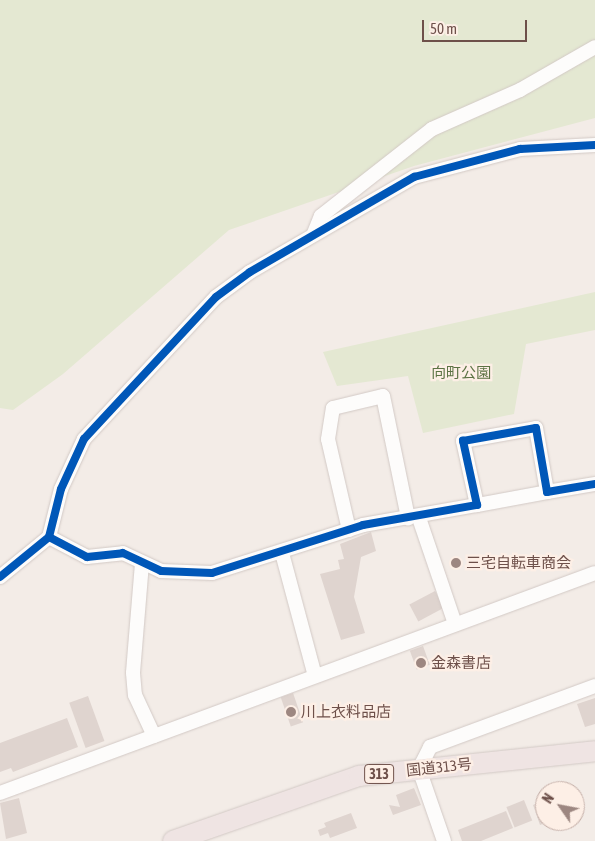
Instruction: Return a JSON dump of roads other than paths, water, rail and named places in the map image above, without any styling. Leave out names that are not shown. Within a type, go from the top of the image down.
[{"type":"highway","name":"国道313号","points":[[173,841],[304,792],[359,776],[595,751]]},
{"type":"street","points":[[314,234],[321,216],[432,129],[520,90],[595,47]]},
{"type":"street","points":[[0,577],[49,537],[61,489],[84,439],[216,297],[314,234],[414,177],[449,164],[520,149],[595,145]]},
{"type":"street","points":[[349,530],[328,439],[332,408],[383,396],[413,518],[455,624]]},
{"type":"street","points":[[477,505],[462,441],[536,428],[547,492]]},
{"type":"street","points":[[49,537],[87,557],[123,553],[161,570],[212,574],[349,530],[595,484]]},
{"type":"street","points":[[282,553],[315,676]]},
{"type":"street","points":[[142,563],[132,673],[135,695],[154,736]]},
{"type":"street","points":[[0,793],[595,573]]},
{"type":"street","points":[[444,841],[419,769],[430,747],[595,686]]},
{"type":"place","name":"三宅自転車商会","points":[[456,563]]},
{"type":"place","name":"金森書店","points":[[421,663]]},
{"type":"place","name":"川上衣料品店","points":[[291,712]]},
{"type":"park label","name":"向町公園","points":[[461,373]]}]
